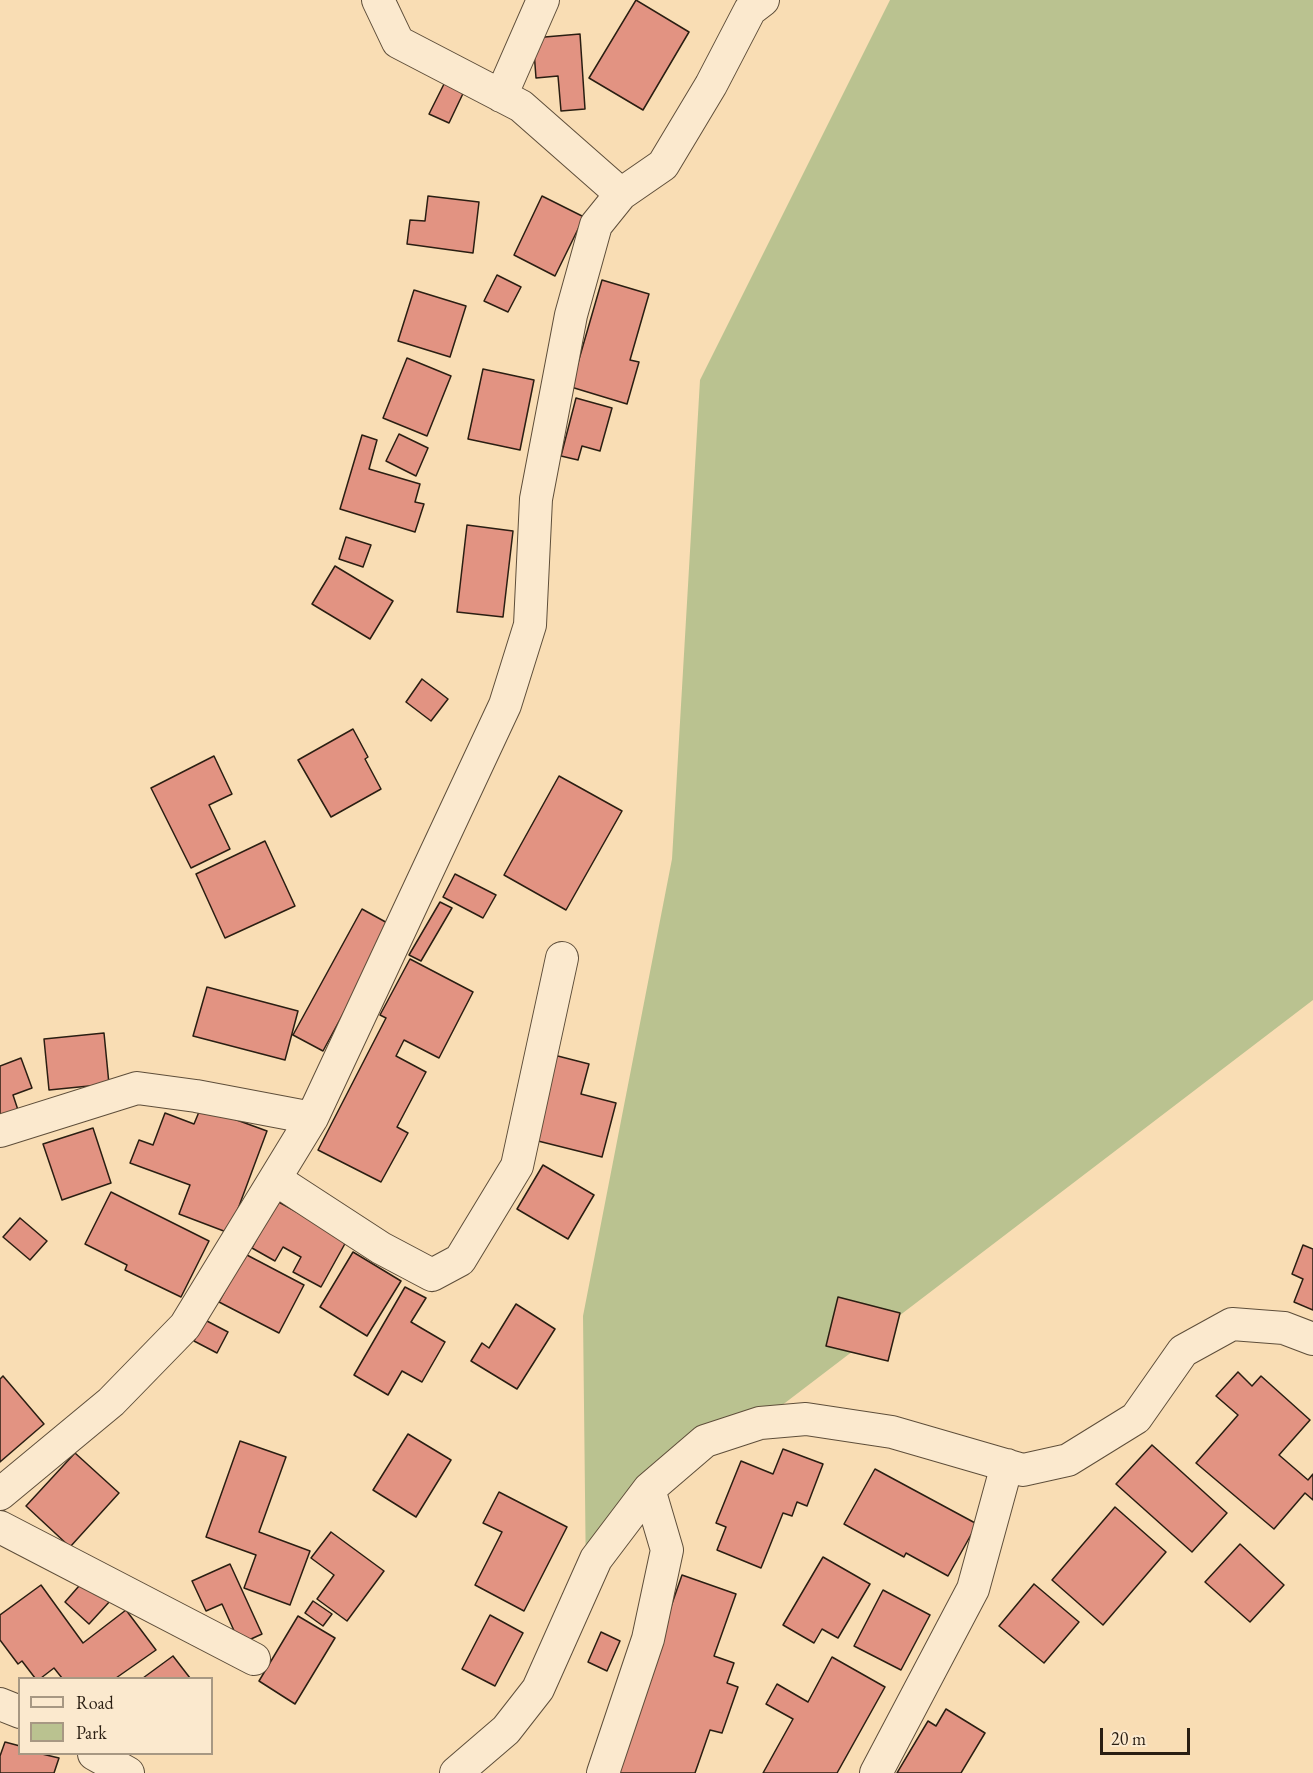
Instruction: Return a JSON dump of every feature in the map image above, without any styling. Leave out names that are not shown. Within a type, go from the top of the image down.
[{"type":"street","points":[[378,0],[398,42],[521,106],[621,194]]},
{"type":"street","points":[[501,96],[543,0]]},
{"type":"street","points":[[0,1494],[111,1402],[185,1326],[312,1118],[505,705],[530,624],[536,499],[571,315],[596,225],[621,194],[663,165],[711,85],[750,10],[763,0]]},
{"type":"street","points":[[275,1179],[381,1248],[432,1275],[460,1260],[517,1166],[562,958]]},
{"type":"street","points":[[0,1131],[137,1088],[196,1096],[312,1118]]},
{"type":"street","points":[[456,1773],[506,1730],[538,1689],[596,1559],[649,1489],[705,1442],[760,1422],[806,1419],[892,1432],[1023,1470],[1068,1460],[1136,1418],[1183,1351],[1232,1324],[1284,1328],[1313,1339]]},
{"type":"street","points":[[876,1773],[973,1589],[1007,1465]]},
{"type":"street","points":[[603,1773],[648,1639],[667,1550],[649,1489]]},
{"type":"street","points":[[0,1527],[254,1659]]},
{"type":"street","points":[[0,1704],[18,1711]]},
{"type":"street","points":[[96,1755],[128,1773]]},
{"type":"green space","points":[[890,0],[1313,0],[1313,1000],[760,1422],[705,1442],[586,1583],[583,1316],[672,859],[700,380]]},
{"type":"building","points":[[636,0],[689,32],[643,110],[589,78]]},
{"type":"building","points":[[580,34],[585,109],[561,111],[558,76],[536,78],[533,38]]},
{"type":"building","points":[[449,74],[468,83],[449,123],[429,114]]},
{"type":"building","points":[[428,196],[479,202],[473,253],[407,244],[410,220],[425,221]]},
{"type":"building","points":[[542,196],[584,217],[555,276],[514,255]]},
{"type":"building","points":[[497,275],[521,287],[508,312],[484,301]]},
{"type":"building","points":[[602,280],[649,294],[630,360],[639,362],[627,404],[571,387]]},
{"type":"building","points":[[414,290],[466,306],[450,357],[398,341]]},
{"type":"building","points":[[407,358],[451,376],[427,436],[383,418]]},
{"type":"building","points":[[483,369],[534,380],[520,450],[468,439]]},
{"type":"building","points":[[576,398],[612,408],[600,451],[582,446],[578,460],[561,456]]},
{"type":"building","points":[[399,434],[428,448],[416,476],[386,461]]},
{"type":"building","points":[[362,435],[377,440],[369,469],[420,484],[415,502],[424,504],[415,532],[340,509]]},
{"type":"building","points":[[467,525],[513,531],[503,617],[457,612]]},
{"type":"building","points":[[346,537],[371,545],[363,567],[339,559]]},
{"type":"building","points":[[335,566],[393,601],[370,639],[312,604]]},
{"type":"building","points":[[422,679],[448,699],[431,721],[406,702]]},
{"type":"building","points":[[353,729],[368,757],[365,759],[381,789],[331,817],[298,760]]},
{"type":"building","points":[[214,756],[232,794],[209,805],[230,849],[191,868],[151,788]]},
{"type":"building","points":[[559,776],[622,811],[566,910],[504,875]]},
{"type":"building","points":[[265,841],[295,906],[225,938],[196,874]]},
{"type":"building","points":[[455,874],[496,895],[483,918],[443,897]]},
{"type":"building","points":[[440,902],[452,908],[421,961],[409,955]]},
{"type":"building","points":[[362,909],[391,925],[323,1051],[293,1035]]},
{"type":"building","points":[[410,959],[473,992],[439,1058],[404,1040],[396,1056],[426,1072],[397,1127],[408,1133],[381,1182],[318,1150],[386,1018],[380,1015]]},
{"type":"building","points":[[207,987],[298,1011],[285,1060],[193,1036]]},
{"type":"building","points":[[104,1033],[109,1084],[49,1090],[44,1039]]},
{"type":"building","points":[[550,1054],[589,1064],[581,1094],[616,1103],[602,1157],[538,1141]]},
{"type":"building","points":[[21,1058],[32,1088],[13,1095],[19,1113],[0,1120],[0,1066]]},
{"type":"building","points":[[201,1107],[267,1131],[229,1233],[179,1214],[190,1185],[130,1163],[139,1140],[153,1145],[165,1113],[194,1124]]},
{"type":"building","points":[[93,1128],[111,1183],[62,1200],[43,1144]]},
{"type":"building","points":[[543,1165],[594,1195],[568,1239],[517,1209]]},
{"type":"building","points":[[111,1192],[209,1241],[181,1297],[125,1270],[127,1265],[85,1244]]},
{"type":"building","points":[[277,1201],[347,1240],[321,1287],[293,1272],[301,1257],[283,1247],[275,1261],[252,1248]]},
{"type":"building","points":[[20,1218],[47,1241],[30,1260],[3,1237]]},
{"type":"building","points":[[1303,1245],[1313,1249],[1313,1310],[1294,1302],[1303,1279],[1292,1274]]},
{"type":"building","points":[[353,1252],[401,1281],[367,1336],[320,1307]]},
{"type":"building","points":[[245,1254],[304,1285],[279,1333],[219,1302]]},
{"type":"building","points":[[405,1287],[426,1298],[411,1322],[445,1342],[422,1382],[402,1371],[388,1395],[354,1375]]},
{"type":"building","points":[[838,1297],[900,1313],[888,1361],[826,1346]]},
{"type":"building","points":[[516,1304],[555,1329],[517,1389],[471,1361],[482,1343],[489,1348]]},
{"type":"building","points":[[205,1320],[228,1332],[217,1353],[194,1341]]},
{"type":"building","points":[[1238,1372],[1252,1386],[1261,1376],[1310,1420],[1279,1455],[1308,1480],[1313,1474],[1313,1500],[1305,1493],[1274,1529],[1196,1463],[1238,1415],[1216,1396]]},
{"type":"building","points":[[3,1376],[44,1424],[0,1462],[0,1379]]},
{"type":"building","points":[[408,1434],[451,1460],[416,1517],[373,1490]]},
{"type":"building","points":[[240,1441],[286,1457],[259,1532],[310,1551],[290,1605],[244,1588],[256,1555],[206,1537]]},
{"type":"building","points":[[1152,1445],[1227,1513],[1192,1552],[1116,1484]]},
{"type":"building","points":[[783,1449],[823,1464],[807,1506],[797,1502],[792,1516],[783,1513],[761,1568],[717,1550],[726,1527],[716,1523],[741,1461],[773,1474]]},
{"type":"building","points":[[75,1453],[119,1493],[70,1547],[26,1506]]},
{"type":"building","points":[[875,1469],[977,1524],[948,1576],[906,1553],[904,1557],[844,1524]]},
{"type":"building","points":[[499,1492],[567,1527],[524,1611],[475,1585],[502,1532],[483,1523]]},
{"type":"building","points":[[1115,1507],[1166,1552],[1103,1625],[1052,1580]]},
{"type":"building","points":[[331,1532],[384,1571],[347,1621],[317,1599],[334,1575],[311,1558]]},
{"type":"building","points":[[1240,1544],[1284,1585],[1250,1622],[1205,1582]]},
{"type":"building","points":[[823,1557],[870,1584],[838,1638],[822,1629],[814,1643],[783,1625]]},
{"type":"building","points":[[230,1564],[262,1634],[240,1644],[222,1604],[206,1611],[192,1581]]},
{"type":"building","points":[[682,1575],[736,1594],[714,1656],[734,1663],[727,1683],[738,1687],[722,1733],[710,1730],[695,1773],[613,1773]]},
{"type":"building","points":[[86,1578],[111,1600],[89,1624],[65,1602]]},
{"type":"building","points":[[1034,1584],[1079,1622],[1044,1663],[999,1626]]},
{"type":"building","points":[[41,1585],[83,1643],[126,1610],[156,1650],[117,1677],[61,1677],[54,1668],[42,1677],[34,1677],[22,1661],[18,1664],[0,1640],[0,1615]]},
{"type":"building","points":[[883,1590],[930,1615],[901,1670],[854,1646]]},
{"type":"building","points":[[313,1601],[332,1614],[323,1626],[305,1613]]},
{"type":"building","points":[[490,1615],[523,1633],[495,1686],[462,1669]]},
{"type":"building","points":[[298,1616],[335,1638],[295,1704],[259,1681]]},
{"type":"building","points":[[601,1632],[620,1641],[607,1671],[588,1662]]},
{"type":"building","points":[[173,1656],[189,1677],[144,1677]]},
{"type":"building","points":[[832,1657],[885,1687],[837,1773],[763,1773],[793,1719],[766,1704],[777,1684],[808,1702]]},
{"type":"building","points":[[946,1709],[985,1733],[961,1773],[897,1773],[928,1721],[936,1726]]},
{"type":"building","points":[[5,1742],[18,1745],[18,1755],[46,1755],[59,1758],[54,1773],[0,1773],[0,1756]]}]
